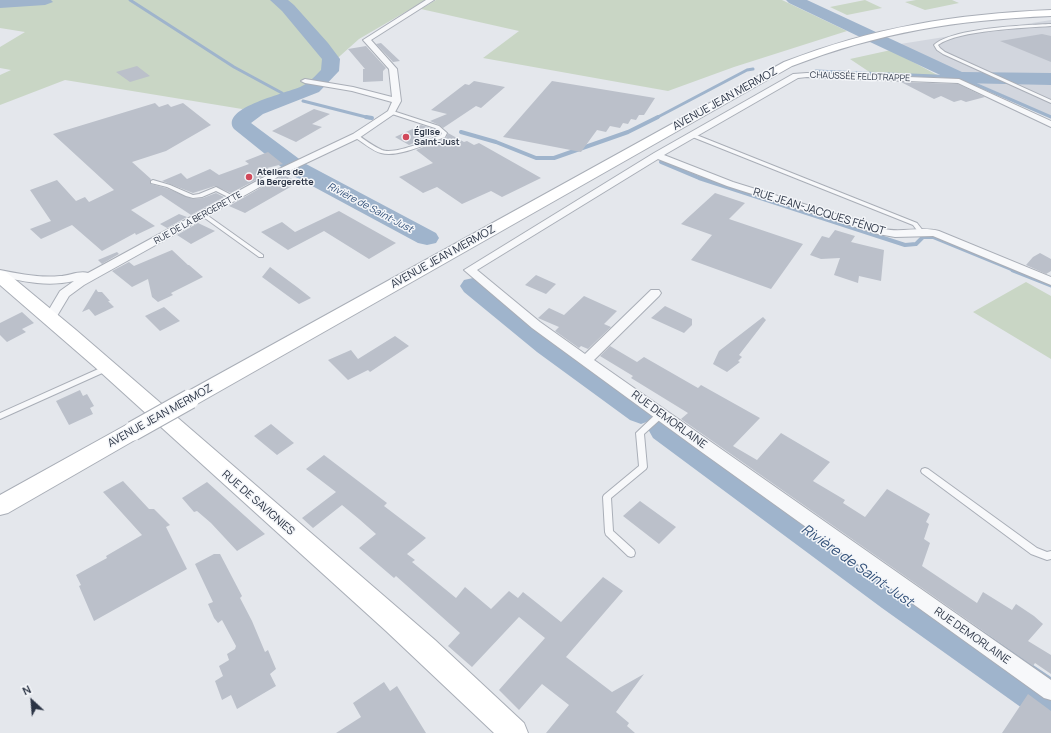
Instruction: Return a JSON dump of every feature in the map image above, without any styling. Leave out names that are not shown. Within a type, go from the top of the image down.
[{"type":"main road","name":"AVENUE JEAN MERMOZ","points":[[0,506],[781,68],[830,48],[895,32],[970,20],[1051,14]]},
{"type":"main road","name":"RUE DE SAVIGNIES","points":[[2,280],[50,318],[452,673],[514,733]]},
{"type":"street","points":[[309,82],[353,89],[397,102],[391,64],[367,40],[431,0]]},
{"type":"street","name":"CHAUSSÉE FELDTRAPPE","points":[[657,155],[791,78],[803,75],[959,81],[1051,124]]},
{"type":"street","name":"RUE DE LA BERGERETTE","points":[[50,318],[59,300],[71,288],[286,169],[356,136],[376,124],[391,112],[397,102]]},
{"type":"street","name":"RUE JEAN-JACQUES FÉNOT","points":[[657,155],[735,186],[882,232],[899,234],[931,232],[1051,280]]},
{"type":"street","name":"RUE DEMORLAINE","points":[[657,155],[470,270],[525,317],[1049,690]]},
{"type":"street","name":"RUE DE LA BERGERETTE","points":[[2,280],[57,281],[84,275],[117,263]]},
{"type":"street","points":[[586,361],[655,293]]},
{"type":"lane","points":[[1051,25],[995,30],[950,37],[942,39],[936,43],[936,47],[940,51],[1051,102]]},
{"type":"lane","points":[[356,136],[382,152],[396,152],[443,136],[445,133],[437,127],[391,112]]},
{"type":"lane","points":[[692,135],[915,224],[921,232]]},
{"type":"lane","points":[[153,182],[177,190],[188,196],[200,196],[216,189],[234,198]]},
{"type":"lane","points":[[204,215],[261,256]]},
{"type":"lane","points":[[0,416],[107,368]]},
{"type":"lane","points":[[631,553],[609,532],[607,497],[643,466],[640,433],[661,414]]},
{"type":"lane","points":[[925,471],[1034,551],[1046,556],[1051,555]]},
{"type":"shaded area","points":[[1051,20],[1051,117],[894,45]]},
{"type":"green space","points":[[0,0],[426,0],[359,39],[303,89],[285,98],[242,109],[65,80],[0,105],[0,75],[11,70],[0,68],[0,47],[25,32],[0,28]]},
{"type":"green space","points":[[436,0],[782,0],[847,31],[734,67],[668,91],[483,58],[519,31],[421,9]]},
{"type":"green space","points":[[865,0],[882,8],[847,15],[830,7]]},
{"type":"green space","points":[[916,0],[952,0],[959,3],[925,10],[905,2]]},
{"type":"green space","points":[[891,50],[939,76],[871,73],[850,59]]},
{"type":"green space","points":[[1026,282],[1051,296],[1051,359],[973,312]]},
{"type":"water","points":[[0,0],[51,0],[53,2],[45,5],[0,8]]},
{"type":"building","points":[[1042,34],[1051,36],[1051,62],[1000,41]]},
{"type":"building","points":[[381,43],[400,61],[393,62],[376,44]]},
{"type":"building","points":[[366,46],[386,68],[383,71],[383,81],[363,82],[363,69],[365,69],[348,49]]},
{"type":"building","points":[[137,66],[150,76],[130,82],[116,72]]},
{"type":"building","points":[[474,81],[505,87],[481,108],[476,106],[443,128],[430,121],[447,114],[431,110],[465,84],[469,85]]},
{"type":"building","points":[[552,81],[655,98],[644,115],[639,115],[636,120],[631,119],[628,124],[623,123],[620,128],[610,126],[606,132],[597,130],[581,152],[503,137]]},
{"type":"building","points":[[901,82],[958,84],[985,97],[966,102],[961,100],[954,102],[941,96],[934,99]]},
{"type":"building","points":[[155,103],[159,107],[168,104],[171,107],[183,103],[211,125],[166,151],[132,162],[151,179],[151,184],[166,188],[193,199],[203,198],[216,193],[224,197],[191,215],[161,195],[131,210],[155,226],[136,235],[135,233],[102,251],[72,225],[41,239],[30,229],[51,221],[30,190],[57,180],[76,201],[85,197],[89,202],[114,190],[53,134]]},
{"type":"building","points":[[314,109],[330,114],[312,124],[322,127],[296,142],[272,131]]},
{"type":"building","points":[[421,125],[434,129],[440,133],[409,145],[395,137]]},
{"type":"building","points":[[448,133],[464,142],[467,141],[474,145],[479,143],[541,178],[502,197],[491,191],[462,204],[437,187],[423,193],[399,177],[433,163],[416,150],[446,138]]},
{"type":"building","points":[[268,152],[283,164],[267,168],[273,171],[231,193],[215,186],[193,193],[162,181],[181,173],[187,179],[210,169],[219,175],[249,164],[245,161]]},
{"type":"building","points":[[283,175],[299,182],[245,213],[229,206]]},
{"type":"building","points":[[715,193],[745,203],[729,219],[803,244],[771,289],[691,260],[712,235],[681,224]]},
{"type":"building","points":[[339,211],[396,243],[369,259],[324,231],[288,250],[261,232],[282,222],[295,232]]},
{"type":"building","points":[[179,214],[187,217],[167,228],[160,224]]},
{"type":"building","points":[[198,223],[215,231],[191,244],[177,235]]},
{"type":"building","points":[[835,230],[855,236],[851,242],[884,250],[881,281],[859,276],[858,283],[834,275],[840,258],[821,259],[810,255],[822,236],[829,238]]},
{"type":"building","points":[[172,250],[203,277],[171,293],[173,295],[158,302],[152,297],[148,279],[132,287],[112,271],[129,262],[134,266]]},
{"type":"building","points":[[117,252],[119,254],[102,264],[98,260]]},
{"type":"building","points":[[1040,253],[1051,259],[1051,271],[1046,274],[1026,265],[1033,257]]},
{"type":"building","points":[[270,267],[311,298],[299,304],[262,277]]},
{"type":"building","points":[[536,275],[556,284],[546,294],[525,285]]},
{"type":"building","points":[[96,289],[98,292],[102,292],[114,307],[95,316],[89,309],[82,312]]},
{"type":"building","points":[[584,296],[617,311],[604,324],[611,327],[588,349],[581,346],[579,348],[555,331],[559,327],[538,318],[549,308],[564,315]]},
{"type":"building","points":[[665,306],[692,319],[692,325],[684,333],[651,318]]},
{"type":"building","points":[[164,307],[180,321],[160,331],[145,316]]},
{"type":"building","points":[[22,312],[34,323],[22,329],[26,332],[7,342],[0,335],[0,323]]},
{"type":"building","points":[[763,317],[766,320],[739,355],[742,357],[738,361],[740,362],[727,372],[713,364],[719,351]]},
{"type":"building","points":[[395,336],[409,346],[370,372],[368,370],[348,380],[328,360],[351,350],[358,359]]},
{"type":"building","points":[[610,346],[637,362],[644,357],[698,388],[701,385],[760,418],[733,446],[757,460],[781,433],[830,462],[813,481],[845,500],[843,503],[865,517],[887,489],[930,514],[926,522],[929,524],[924,539],[930,543],[922,566],[977,603],[983,592],[1012,610],[1016,604],[1034,616],[1043,624],[1028,641],[1051,655],[1051,674],[1035,663],[1033,666],[681,419],[688,413],[631,378],[633,376],[600,356]]},
{"type":"building","points":[[80,390],[83,396],[87,394],[94,406],[90,408],[93,414],[69,425],[56,401]]},
{"type":"building","points":[[271,424],[294,443],[277,455],[254,436]]},
{"type":"building","points":[[324,455],[387,503],[384,506],[426,538],[407,554],[415,560],[412,562],[456,598],[465,587],[491,609],[509,591],[518,598],[523,592],[561,622],[603,577],[623,591],[566,657],[612,692],[644,674],[616,712],[629,723],[627,726],[635,733],[546,733],[569,705],[542,684],[519,710],[499,690],[545,638],[519,617],[472,667],[448,646],[460,633],[396,576],[394,578],[359,548],[376,534],[359,519],[342,505],[313,528],[302,518],[336,492],[306,469]]},
{"type":"building","points":[[123,481],[149,509],[154,509],[170,525],[166,527],[187,569],[94,621],[79,586],[81,585],[76,575],[107,558],[106,556],[142,535],[103,492]]},
{"type":"building","points":[[207,482],[265,534],[237,551],[211,523],[197,511],[194,512],[182,498]]},
{"type":"building","points":[[640,501],[676,527],[659,544],[623,516]]},
{"type":"building","points":[[214,554],[220,554],[242,596],[240,598],[252,621],[265,652],[268,650],[276,669],[270,674],[276,686],[237,709],[231,695],[222,700],[215,681],[223,676],[219,666],[229,660],[227,654],[235,649],[236,646],[222,620],[218,623],[214,618],[208,604],[213,602],[195,564]]},
{"type":"building","points":[[384,682],[390,691],[397,686],[426,733],[336,733],[361,717],[353,703]]},
{"type":"building","points":[[1028,694],[1051,711],[1051,733],[1002,733]]},
{"type":"waterway","points":[[130,0],[234,67],[282,93]]},
{"type":"waterway","name":"Rivière de Saint-Just","points":[[278,0],[288,8],[331,59],[330,71],[318,84],[309,90],[265,106],[248,114],[241,120],[241,125],[298,169],[427,238]]},
{"type":"waterway","points":[[794,0],[868,34]]},
{"type":"waterway","points":[[876,38],[959,77],[1051,79]]},
{"type":"waterway","points":[[656,118],[747,70],[753,69]]},
{"type":"waterway","points":[[816,71],[959,77],[1051,117]]},
{"type":"waterway","points":[[303,101],[366,117]]},
{"type":"waterway","points":[[366,117],[372,118]]},
{"type":"waterway","points":[[461,132],[496,142],[536,158],[554,158],[628,132],[656,118]]},
{"type":"waterway","points":[[661,162],[699,178],[905,245],[916,244],[923,237],[933,237],[1016,271]]},
{"type":"waterway","points":[[1013,270],[1051,285]]},
{"type":"waterway","name":"Rivière de Saint-Just","points":[[473,286],[547,345],[641,412]]},
{"type":"waterway","name":"Rivière de Saint-Just","points":[[664,429],[896,595],[1051,703]]},
{"type":"place","name":"Église Saint-Just","points":[[406,137]]},
{"type":"place","name":"Ateliers de la Bergerette","points":[[249,177]]}]
